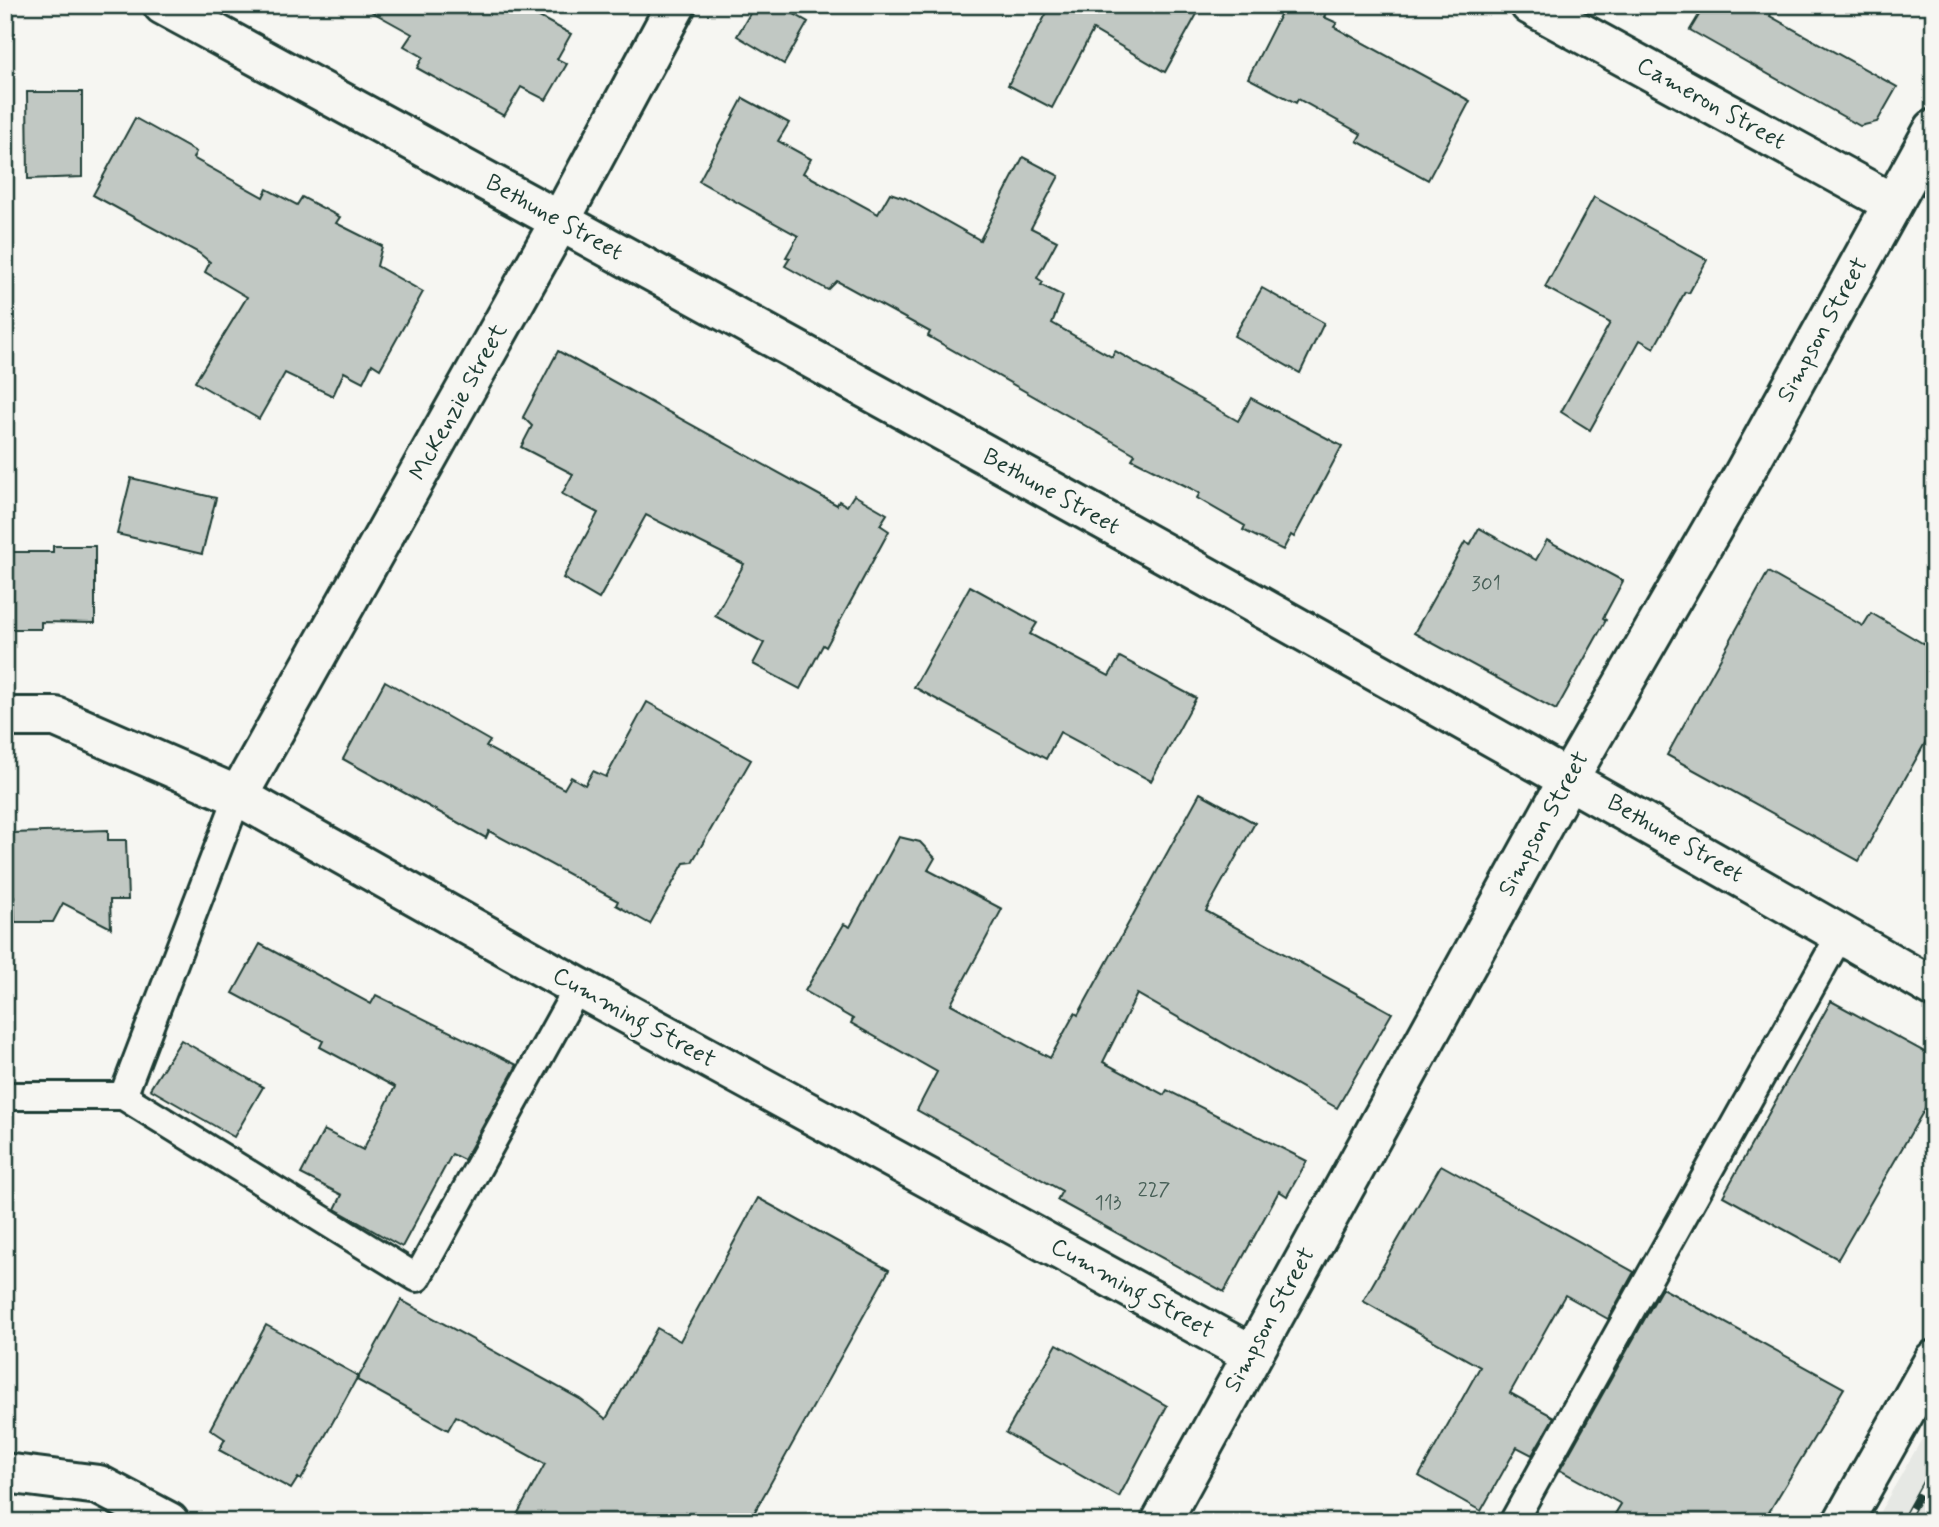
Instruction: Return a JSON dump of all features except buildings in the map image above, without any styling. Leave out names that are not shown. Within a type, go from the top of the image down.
[{"type":"street","name":"Bethune Street","points":[[163,5],[561,221],[1569,778],[1934,988]]},
{"type":"street","name":"McKenzie Street","points":[[238,796],[561,221],[676,5]]},
{"type":"street","name":"Cameron Street","points":[[1530,5],[1892,204]]},
{"type":"street","name":"Simpson Street","points":[[1161,1522],[1569,778],[1742,477],[1934,129]]},
{"type":"street","name":"Cumming Street","points":[[5,717],[56,718],[238,796],[578,987],[1251,1354]]},
{"type":"street","points":[[1843,1522],[1934,1360]]},
{"type":"street","points":[[5,1474],[99,1485],[169,1522]]},
{"type":"lane","points":[[123,1096],[238,796]]},
{"type":"lane","points":[[1514,1522],[1840,934]]},
{"type":"lane","points":[[5,1096],[123,1096],[417,1278],[578,987]]},
{"type":"shaded area","points":[[1934,1418],[1934,1522],[1874,1522]]},
{"type":"railway","points":[[1904,1522],[1934,1468]]}]
